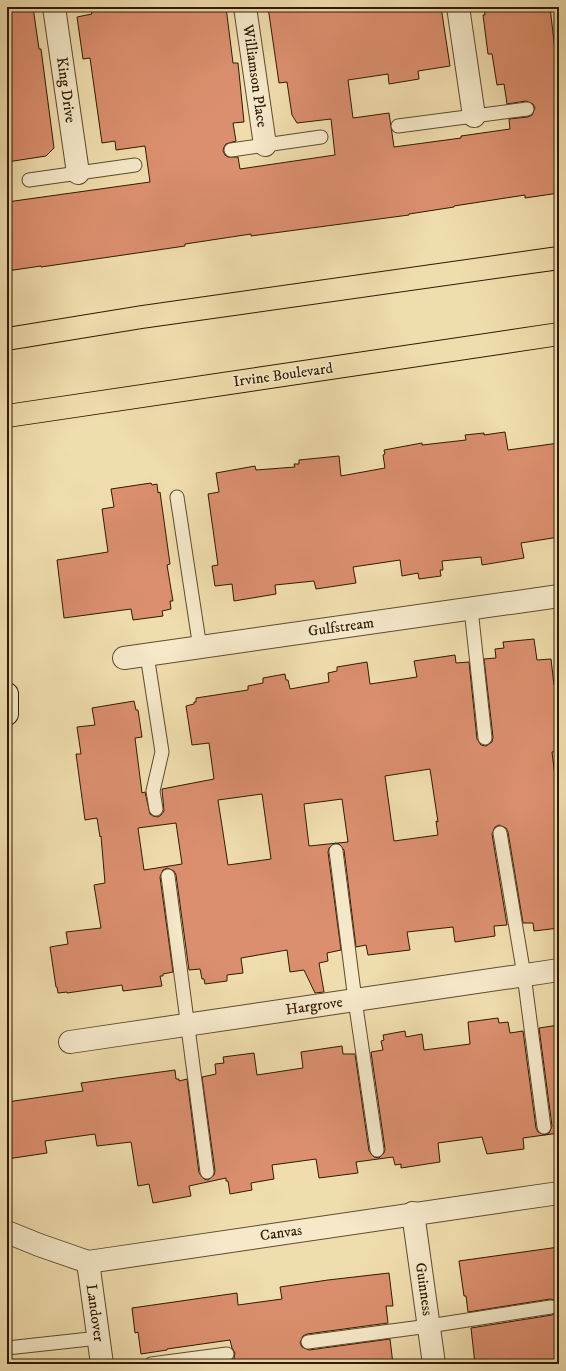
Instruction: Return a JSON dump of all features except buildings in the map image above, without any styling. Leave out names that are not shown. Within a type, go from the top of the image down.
[{"type":"main road","points":[[7,339],[142,317],[559,258]]},
{"type":"main road","name":"Irvine Boulevard","points":[[7,416],[559,334]]},
{"type":"street","name":"King Drive","points":[[54,7],[78,173]]},
{"type":"street","name":"Williamson Place","points":[[245,7],[265,144]]},
{"type":"street","points":[[458,7],[474,116]]},
{"type":"street","name":"Gulfstream","points":[[124,658],[559,596]]},
{"type":"street","points":[[7,694],[7,714]]},
{"type":"street","name":"Hargrove","points":[[70,1042],[559,970]]},
{"type":"street","name":"Canvas","points":[[7,1232],[88,1262],[413,1213],[559,1193]]},
{"type":"street","name":"Guinness","points":[[413,1213],[434,1364]]},
{"type":"street","name":"Landover","points":[[88,1262],[102,1364]]},
{"type":"lane","points":[[398,126],[527,109]]},
{"type":"lane","points":[[232,150],[321,137]]},
{"type":"lane","points":[[29,180],[135,165]]},
{"type":"lane","points":[[177,497],[200,648]]},
{"type":"lane","points":[[471,609],[485,738]]},
{"type":"lane","points":[[147,655],[162,752],[153,791],[156,809]]},
{"type":"lane","points":[[500,833],[524,975],[544,1127]]},
{"type":"lane","points":[[336,851],[355,1000],[377,1150]]},
{"type":"lane","points":[[168,876],[207,1172]]},
{"type":"lane","points":[[308,1342],[429,1326],[551,1307]]},
{"type":"lane","points":[[7,1348],[98,1338]]},
{"type":"lane","points":[[150,1364],[228,1354]]}]
